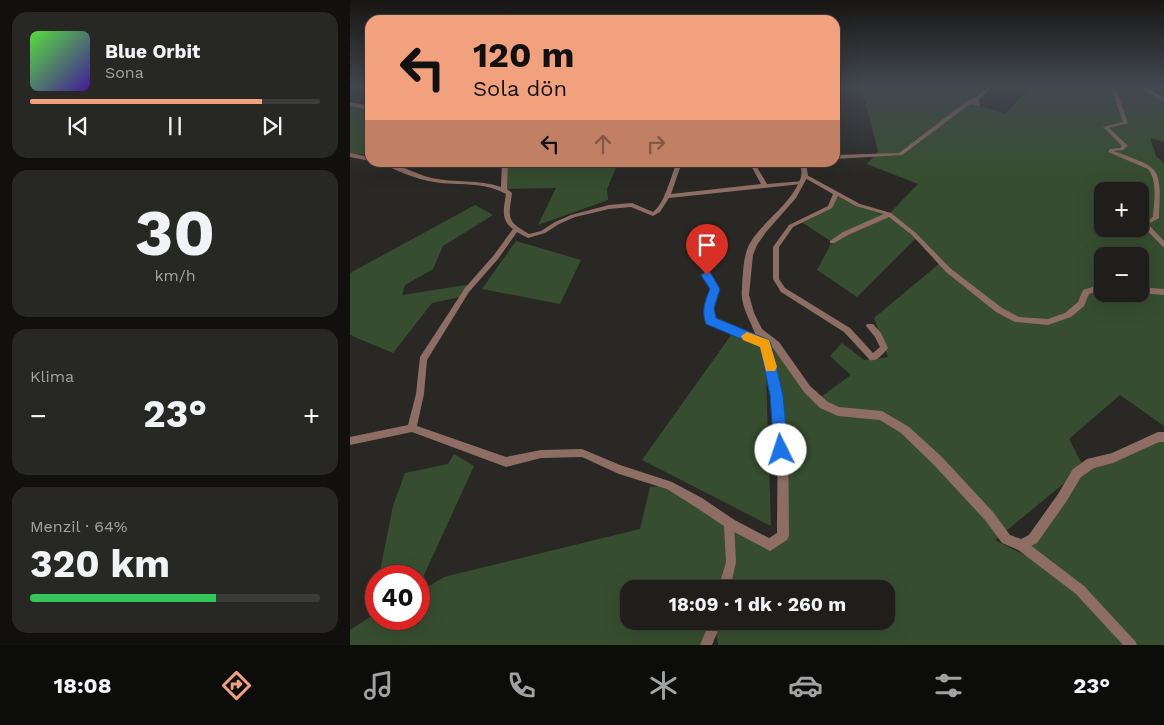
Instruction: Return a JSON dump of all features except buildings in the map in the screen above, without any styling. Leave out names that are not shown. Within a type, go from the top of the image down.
[{"type":"street","points":[[840,157],[900,154],[950,116]]},
{"type":"street","points":[[1124,116],[1126,123],[1105,126],[1125,146],[1111,152],[1150,168],[1154,173],[1157,189],[1156,218],[1144,224],[1164,245]]},
{"type":"street","points":[[350,155],[365,159]]},
{"type":"street","points":[[396,167],[434,180],[484,184],[504,189],[509,192],[505,209],[506,218],[516,229],[528,236],[543,232],[557,223],[589,211],[624,205],[637,207],[653,214],[658,211],[667,196],[678,167]]},
{"type":"street","points":[[504,189],[505,167]]},
{"type":"street","points":[[754,167],[765,186]]},
{"type":"street","points":[[350,441],[412,428],[506,462],[541,454],[582,453],[619,469],[668,485],[729,523],[770,545],[783,536],[781,450],[777,395],[765,344],[750,313],[745,295],[749,255],[753,245],[763,230],[793,198],[803,179],[803,167]]},
{"type":"street","points":[[667,196],[765,186],[803,179],[858,205],[890,214],[914,234],[948,270],[999,310],[1018,320],[1048,322],[1068,315],[1081,304],[1086,292],[1094,290]]},
{"type":"street","points":[[836,193],[830,207],[791,226],[776,248],[776,279],[783,290],[846,330],[873,358],[884,348],[878,335],[870,326]]},
{"type":"street","points":[[832,242],[842,235],[869,226],[890,214]]},
{"type":"street","points":[[412,428],[420,394],[424,359],[467,290],[496,257],[516,229]]},
{"type":"street","points":[[707,272],[715,289],[708,308],[710,321],[765,344]]},
{"type":"street","points":[[1149,291],[1164,292]]},
{"type":"street","points":[[759,331],[776,344],[807,389],[824,405],[838,411],[882,416],[905,430],[938,461],[989,516],[1006,539],[1021,545],[1080,590],[1131,645]]},
{"type":"street","points":[[1021,545],[1033,539],[1077,473],[1091,463],[1113,458],[1164,437]]},
{"type":"street","points":[[726,580],[731,562],[729,523]]},
{"type":"street","points":[[706,645],[712,630]]},
{"type":"green space","points":[[350,116],[365,116],[365,154],[350,154]]},
{"type":"green space","points":[[869,116],[1164,116],[1164,142],[1150,138],[1156,156],[1164,163],[1164,426],[1120,395],[1069,439],[1084,468],[1164,438],[1164,645],[718,645],[716,630],[895,630],[895,580],[620,580],[620,630],[713,630],[706,645],[350,645],[350,630],[365,620],[365,630],[430,630],[430,585],[444,577],[640,529],[650,487],[669,485],[729,523],[731,550],[736,527],[770,545],[783,536],[779,426],[766,337],[818,399],[851,375],[830,356],[842,343],[864,360],[888,357],[874,318],[940,263],[915,239],[857,297],[817,270],[832,242],[800,221],[830,207],[836,193],[858,205],[889,214],[918,184],[867,164],[878,151]],"holes":[[[1073,476],[1021,545],[1034,560],[995,540]]]},
{"type":"green space","points":[[505,167],[616,167],[607,189],[608,200],[538,225],[556,188],[504,189]]},
{"type":"green space","points":[[475,205],[493,215],[443,246],[433,269],[405,285],[402,295],[472,284],[464,296],[432,303],[393,353],[350,335],[350,273]]},
{"type":"green space","points":[[516,241],[581,260],[560,304],[482,289]]},
{"type":"green space","points":[[734,331],[765,344],[771,526],[642,460]]},
{"type":"green space","points":[[454,454],[474,466],[429,565],[381,565],[393,506],[405,473],[448,464]]},
{"type":"slow traffic","points":[[747,336],[765,344],[771,367]]},
{"type":"route","points":[[707,275],[715,289],[708,308],[710,321],[765,344],[777,395],[781,450]]}]
